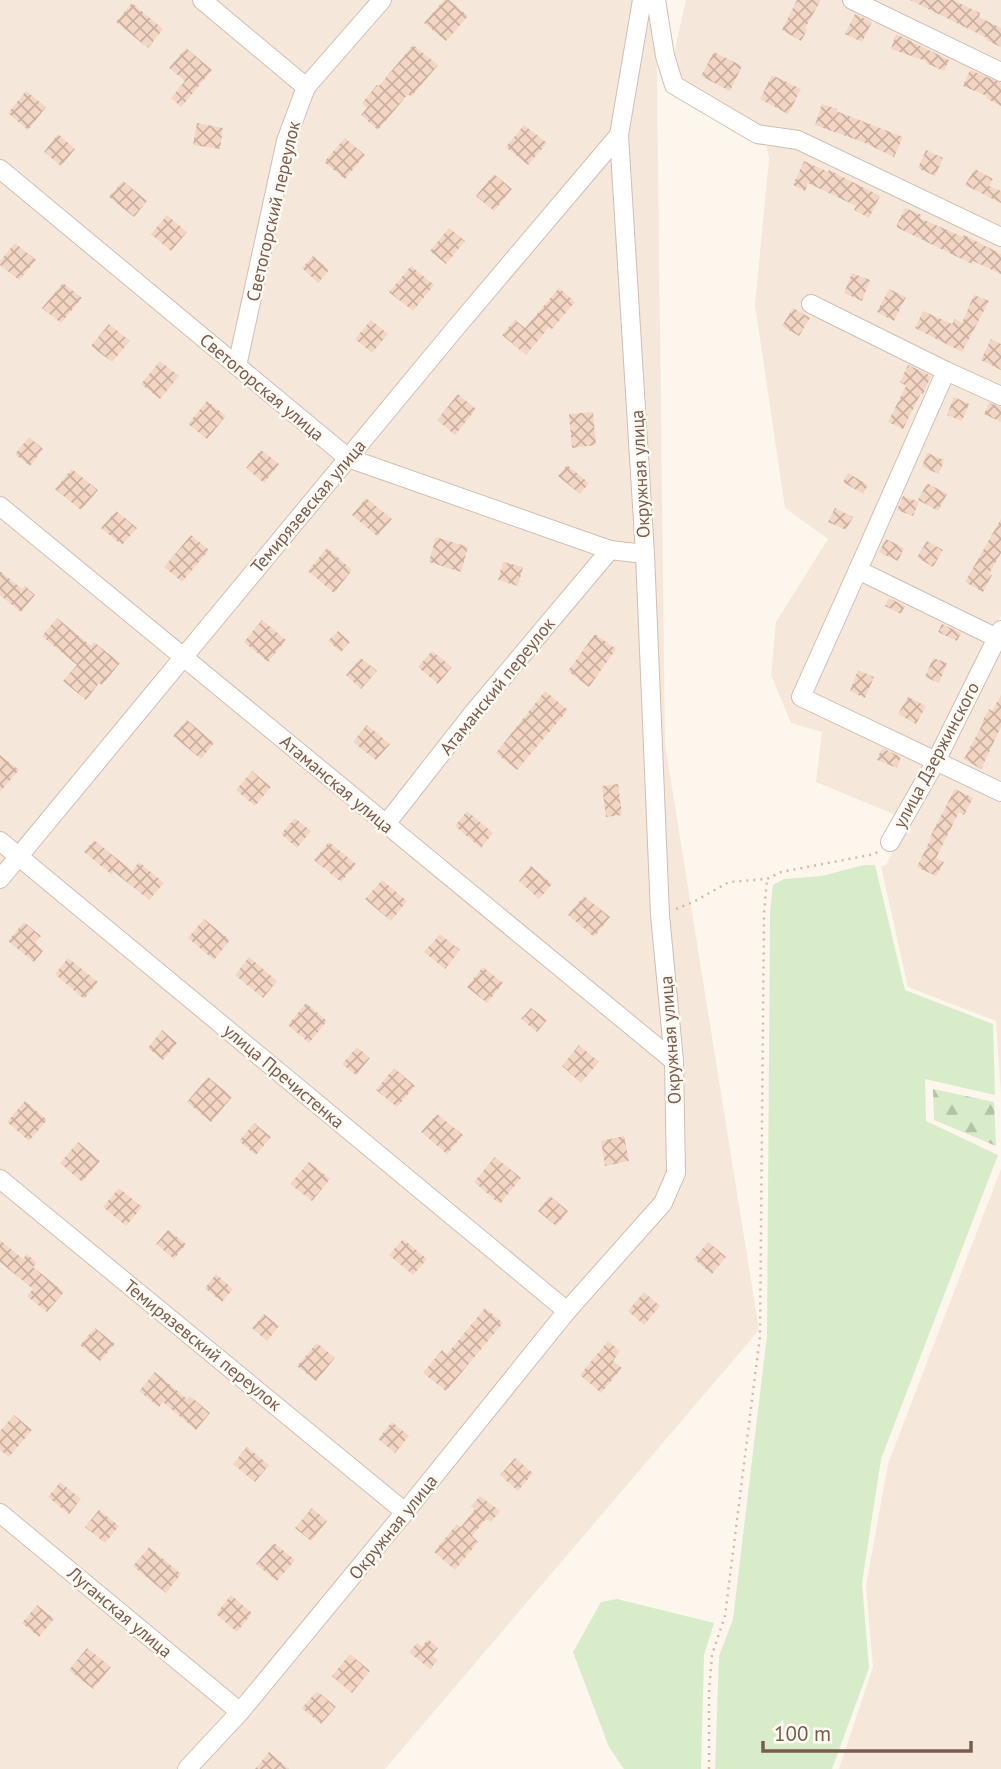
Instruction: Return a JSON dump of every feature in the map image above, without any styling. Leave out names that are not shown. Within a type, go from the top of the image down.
[{"type":"street","points":[[202,0],[306,87]]},
{"type":"street","name":"Светогорский переулок","points":[[237,366],[286,141],[306,87],[382,0]]},
{"type":"street","name":"Окружная улица","points":[[187,1769],[240,1712],[567,1311],[663,1203],[676,1173],[674,1061],[660,915],[645,554],[620,135],[642,0]]},
{"type":"street","points":[[656,0],[665,56],[674,85],[757,134],[798,140],[1001,237]]},
{"type":"street","points":[[852,0],[1001,72]]},
{"type":"street","name":"Темирязевская улица","points":[[0,879],[454,330],[620,135]]},
{"type":"street","name":"Светогорская улица","points":[[0,169],[348,458],[610,550],[645,554]]},
{"type":"street","points":[[811,304],[1001,396]]},
{"type":"street","points":[[946,371],[801,696],[1001,792]]},
{"type":"street","name":"Атаманская улица","points":[[0,506],[674,1061]]},
{"type":"street","name":"Атаманский переулок","points":[[386,824],[474,713],[610,550]]},
{"type":"street","points":[[858,570],[999,634]]},
{"type":"street","name":"улица Дзержинского","points":[[890,842],[936,761],[999,634]]},
{"type":"street","name":"улица Пречистенка","points":[[0,841],[567,1311]]},
{"type":"street","name":"Темирязевский переулок","points":[[0,1179],[405,1512]]},
{"type":"street","name":"Луганская улица","points":[[0,1513],[240,1712]]},
{"type":"path","points":[[660,915],[695,901],[729,882],[767,879],[781,872],[875,854],[890,842]]},
{"type":"path","points":[[709,1769],[712,1655],[725,1615],[760,1336],[764,914],[767,879]]},
{"type":"shaded area","points":[[0,0],[656,0],[665,744],[759,1330],[385,1769],[0,1769]]},
{"type":"shaded area","points":[[686,0],[1001,0],[1001,616],[898,816],[816,782],[822,732],[791,723],[771,675],[776,622],[828,539],[785,508],[755,305],[769,159],[764,130],[676,77],[674,54]]},
{"type":"shaded area","points":[[1001,648],[1001,1094],[996,1021],[908,987],[881,866],[886,865]]},
{"type":"shaded area","points":[[1001,1169],[1001,1769],[839,1769],[873,1667],[866,1586],[888,1464]]},
{"type":"green space","points":[[864,865],[875,865],[905,990],[993,1024],[995,1095],[925,1079],[926,1121],[998,1155],[881,1459],[862,1583],[869,1668],[832,1769],[715,1769],[719,1656],[733,1619],[767,1335],[770,911],[773,885],[784,879],[822,876]]},
{"type":"green space","points":[[933,1089],[994,1102],[996,1146],[934,1120]]},
{"type":"green space","points":[[617,1599],[714,1623],[704,1655],[701,1769],[624,1769],[609,1747],[573,1652],[601,1602]]},
{"type":"building","points":[[444,0],[449,0],[468,16],[446,41],[424,23]]},
{"type":"building","points":[[797,0],[821,0],[805,28],[807,30],[801,41],[782,30]]},
{"type":"building","points":[[910,0],[953,0],[980,13],[979,17],[1001,28],[1001,47],[986,40],[987,38]]},
{"type":"building","points":[[132,3],[163,29],[148,48],[116,22]]},
{"type":"building","points":[[855,14],[872,22],[862,42],[845,34]]},
{"type":"building","points":[[896,34],[949,60],[944,71],[926,61],[891,49]]},
{"type":"building","points":[[413,45],[438,65],[411,97],[408,94],[378,130],[361,115],[367,108],[362,103]]},
{"type":"building","points":[[186,48],[212,70],[181,107],[171,98],[185,81],[169,68]]},
{"type":"building","points":[[714,52],[742,66],[730,91],[701,76]]},
{"type":"building","points":[[970,70],[1001,83],[1001,106],[986,98],[987,96],[963,86]]},
{"type":"building","points":[[772,75],[801,89],[788,114],[760,99]]},
{"type":"building","points":[[26,91],[46,107],[28,130],[8,113]]},
{"type":"building","points":[[822,104],[903,137],[894,157],[863,142],[815,125]]},
{"type":"building","points":[[197,123],[223,128],[220,149],[193,145]]},
{"type":"building","points":[[524,125],[547,143],[528,165],[506,147]]},
{"type":"building","points":[[58,134],[75,149],[61,166],[44,152]]},
{"type":"building","points":[[345,138],[365,155],[345,179],[324,162]]},
{"type":"building","points":[[926,150],[943,158],[935,176],[918,168]]},
{"type":"building","points":[[804,161],[828,172],[829,170],[880,196],[869,218],[854,210],[856,206],[808,183],[805,191],[793,185]]},
{"type":"building","points":[[975,169],[993,179],[989,186],[1001,191],[1001,203],[965,185]]},
{"type":"building","points":[[494,174],[512,189],[494,211],[476,196]]},
{"type":"building","points":[[123,181],[147,201],[134,217],[109,197]]},
{"type":"building","points":[[905,208],[922,215],[920,218],[963,237],[964,235],[1001,254],[1001,274],[973,261],[972,264],[896,227]]},
{"type":"building","points":[[167,215],[187,232],[171,251],[151,234]]},
{"type":"building","points":[[449,228],[465,241],[446,264],[430,251]]},
{"type":"building","points":[[15,243],[36,260],[19,280],[0,265],[0,261]]},
{"type":"building","points":[[313,256],[329,270],[318,283],[302,268]]},
{"type":"building","points":[[411,266],[434,285],[413,311],[389,292]]},
{"type":"building","points":[[852,273],[870,280],[862,301],[844,293]]},
{"type":"building","points":[[63,283],[82,298],[61,323],[42,308]]},
{"type":"building","points":[[559,288],[575,302],[552,329],[549,327],[526,355],[502,335],[515,320],[525,328]]},
{"type":"building","points":[[889,289],[906,297],[894,321],[877,312]]},
{"type":"building","points":[[974,295],[989,301],[962,352],[915,328],[923,311],[952,324],[955,319],[962,323]]},
{"type":"building","points":[[793,308],[810,318],[799,336],[782,326]]},
{"type":"building","points":[[371,320],[388,334],[372,353],[355,339]]},
{"type":"building","points":[[109,324],[130,341],[112,362],[91,346]]},
{"type":"building","points":[[991,339],[1001,344],[1001,370],[981,360]]},
{"type":"building","points":[[160,361],[179,376],[160,399],[141,384]]},
{"type":"building","points":[[908,365],[931,376],[903,429],[888,422],[906,386],[900,382]]},
{"type":"building","points":[[458,394],[476,409],[455,435],[437,420]]},
{"type":"building","points":[[954,397],[969,404],[962,421],[947,415]]},
{"type":"building","points":[[207,401],[226,416],[207,439],[188,424]]},
{"type":"building","points":[[989,403],[1001,407],[1001,422],[984,414]]},
{"type":"building","points":[[593,412],[596,445],[572,448],[569,414]]},
{"type":"building","points":[[29,437],[43,449],[30,466],[15,454]]},
{"type":"building","points":[[261,450],[279,464],[264,483],[246,468]]},
{"type":"building","points":[[927,453],[944,460],[939,474],[922,467]]},
{"type":"building","points":[[567,465],[589,483],[580,494],[558,476]]},
{"type":"building","points":[[72,469],[98,490],[81,510],[55,489]]},
{"type":"building","points":[[848,473],[868,485],[863,494],[843,482]]},
{"type":"building","points":[[927,483],[947,494],[938,511],[918,500]]},
{"type":"building","points":[[903,496],[919,502],[913,516],[897,510]]},
{"type":"building","points":[[366,498],[392,519],[377,536],[352,515]]},
{"type":"building","points":[[835,508],[853,517],[846,530],[828,522]]},
{"type":"building","points":[[116,511],[137,528],[122,545],[101,528]]},
{"type":"building","points":[[1001,519],[1001,553],[983,592],[965,582]]},
{"type":"building","points":[[191,535],[209,550],[182,582],[164,567]]},
{"type":"building","points":[[436,537],[468,547],[461,572],[429,562]]},
{"type":"building","points":[[886,539],[904,548],[898,561],[879,552]]},
{"type":"building","points":[[927,541],[943,550],[933,567],[917,557]]},
{"type":"building","points":[[327,548],[352,570],[334,593],[308,571]]},
{"type":"building","points":[[503,562],[523,567],[518,586],[498,580]]},
{"type":"building","points":[[0,571],[22,589],[25,586],[35,595],[21,612],[0,595]]},
{"type":"building","points":[[889,598],[905,606],[901,614],[885,606]]},
{"type":"building","points":[[57,618],[91,646],[94,642],[120,663],[86,700],[63,681],[77,665],[42,636]]},
{"type":"building","points":[[262,620],[286,640],[268,662],[244,642]]},
{"type":"building","points":[[942,624],[961,633],[957,641],[938,632]]},
{"type":"building","points":[[338,631],[350,642],[341,652],[328,641]]},
{"type":"building","points":[[595,634],[616,649],[589,687],[568,671]]},
{"type":"building","points":[[432,651],[452,667],[438,684],[418,667]]},
{"type":"building","points":[[361,658],[377,671],[361,689],[346,675]]},
{"type":"building","points":[[933,658],[947,663],[939,683],[925,677]]},
{"type":"building","points":[[858,670],[874,677],[865,698],[850,691]]},
{"type":"building","points":[[545,691],[568,710],[517,770],[496,753]]},
{"type":"building","points":[[1001,695],[1001,727],[981,769],[964,759],[989,709],[992,711]]},
{"type":"building","points":[[908,697],[926,706],[916,724],[898,714]]},
{"type":"building","points":[[187,720],[214,743],[201,759],[173,736]]},
{"type":"building","points":[[367,725],[390,744],[376,760],[353,742]]},
{"type":"building","points":[[882,748],[901,757],[897,768],[877,760]]},
{"type":"building","points":[[0,755],[19,770],[0,792]]},
{"type":"building","points":[[252,771],[271,787],[255,806],[236,790]]},
{"type":"building","points":[[618,784],[622,815],[606,817],[602,786]]},
{"type":"building","points":[[955,789],[973,798],[964,815],[959,812],[936,858],[944,862],[936,876],[917,867]]},
{"type":"building","points":[[467,811],[493,833],[481,848],[455,826]]},
{"type":"building","points":[[295,818],[311,831],[297,848],[281,834]]},
{"type":"building","points":[[94,840],[132,871],[139,862],[164,883],[149,900],[84,852]]},
{"type":"building","points":[[329,842],[356,864],[341,882],[314,860]]},
{"type":"building","points":[[531,866],[552,884],[539,899],[519,881]]},
{"type":"building","points":[[382,880],[407,901],[391,921],[365,899]]},
{"type":"building","points":[[584,896],[610,917],[594,937],[568,915]]},
{"type":"building","points":[[204,919],[230,940],[214,960],[188,938]]},
{"type":"building","points":[[24,922],[41,936],[35,943],[43,951],[34,962],[8,941]]},
{"type":"building","points":[[440,934],[460,950],[445,969],[424,952]]},
{"type":"building","points":[[249,957],[277,981],[263,998],[235,975]]},
{"type":"building","points":[[68,958],[98,982],[84,999],[55,974]]},
{"type":"building","points":[[483,967],[503,983],[487,1003],[467,987]]},
{"type":"building","points":[[306,1003],[327,1021],[309,1043],[288,1025]]},
{"type":"building","points":[[531,1008],[547,1020],[537,1032],[521,1019]]},
{"type":"building","points":[[162,1030],[177,1043],[163,1060],[148,1048]]},
{"type":"building","points":[[579,1045],[599,1062],[581,1083],[562,1066]]},
{"type":"building","points":[[357,1047],[370,1058],[356,1075],[342,1064]]},
{"type":"building","points":[[394,1068],[415,1086],[397,1107],[376,1090]]},
{"type":"building","points":[[208,1077],[232,1097],[211,1122],[187,1102]]},
{"type":"building","points":[[25,1101],[47,1120],[29,1141],[7,1122]]},
{"type":"building","points":[[437,1114],[463,1135],[447,1154],[421,1132]]},
{"type":"building","points":[[254,1123],[271,1137],[256,1155],[239,1141]]},
{"type":"building","points":[[624,1136],[629,1161],[605,1166],[601,1141]]},
{"type":"building","points":[[78,1142],[100,1161],[82,1182],[60,1163]]},
{"type":"building","points":[[495,1157],[521,1178],[500,1204],[474,1182]]},
{"type":"building","points":[[309,1162],[330,1179],[312,1201],[290,1184]]},
{"type":"building","points":[[119,1188],[142,1207],[126,1226],[103,1207]]},
{"type":"building","points":[[550,1196],[568,1211],[556,1226],[538,1211]]},
{"type":"building","points":[[168,1230],[186,1244],[174,1259],[156,1244]]},
{"type":"building","points":[[403,1239],[427,1259],[413,1275],[389,1255]]},
{"type":"building","points":[[0,1240],[23,1259],[27,1254],[37,1263],[33,1267],[64,1292],[47,1312],[27,1296],[33,1289],[0,1262]]},
{"type":"building","points":[[708,1242],[726,1257],[712,1274],[694,1259]]},
{"type":"building","points":[[216,1274],[233,1289],[222,1302],[205,1288]]},
{"type":"building","points":[[644,1292],[660,1306],[644,1325],[628,1311]]},
{"type":"building","points":[[485,1308],[503,1323],[446,1391],[423,1373],[442,1350],[447,1354]]},
{"type":"building","points":[[264,1314],[279,1326],[267,1341],[252,1328]]},
{"type":"building","points":[[95,1328],[115,1344],[100,1361],[80,1345]]},
{"type":"building","points":[[608,1341],[620,1351],[613,1361],[622,1368],[601,1393],[580,1375]]},
{"type":"building","points":[[317,1343],[335,1358],[316,1381],[297,1366]]},
{"type":"building","points":[[155,1372],[187,1399],[190,1396],[210,1413],[196,1430],[163,1402],[159,1407],[139,1391]]},
{"type":"building","points":[[14,1415],[32,1430],[9,1457],[0,1450],[0,1431]]},
{"type":"building","points":[[392,1422],[409,1436],[395,1453],[378,1439]]},
{"type":"building","points":[[247,1447],[269,1465],[255,1482],[233,1464]]},
{"type":"building","points":[[515,1458],[533,1473],[518,1491],[500,1475]]},
{"type":"building","points":[[60,1482],[81,1499],[69,1514],[48,1497]]},
{"type":"building","points":[[480,1496],[500,1511],[491,1522],[486,1519],[472,1536],[478,1542],[455,1570],[434,1552],[457,1524],[461,1527],[475,1509],[471,1506]]},
{"type":"building","points":[[312,1508],[327,1521],[311,1541],[295,1528]]},
{"type":"building","points":[[99,1510],[119,1526],[105,1543],[85,1527]]},
{"type":"building","points":[[274,1543],[295,1560],[277,1581],[256,1564]]},
{"type":"building","points":[[149,1547],[181,1574],[166,1593],[133,1566]]},
{"type":"building","points":[[231,1595],[252,1613],[237,1632],[216,1614]]},
{"type":"building","points":[[37,1605],[54,1619],[39,1637],[22,1623]]},
{"type":"building","points":[[428,1639],[438,1648],[432,1656],[438,1660],[430,1669],[409,1652],[417,1643],[422,1647]]},
{"type":"building","points":[[87,1648],[111,1667],[93,1689],[69,1670]]},
{"type":"building","points":[[350,1654],[370,1671],[352,1693],[332,1676]]},
{"type":"building","points":[[317,1691],[336,1707],[321,1724],[302,1708]]},
{"type":"building","points":[[269,1752],[289,1769],[255,1769]]}]
